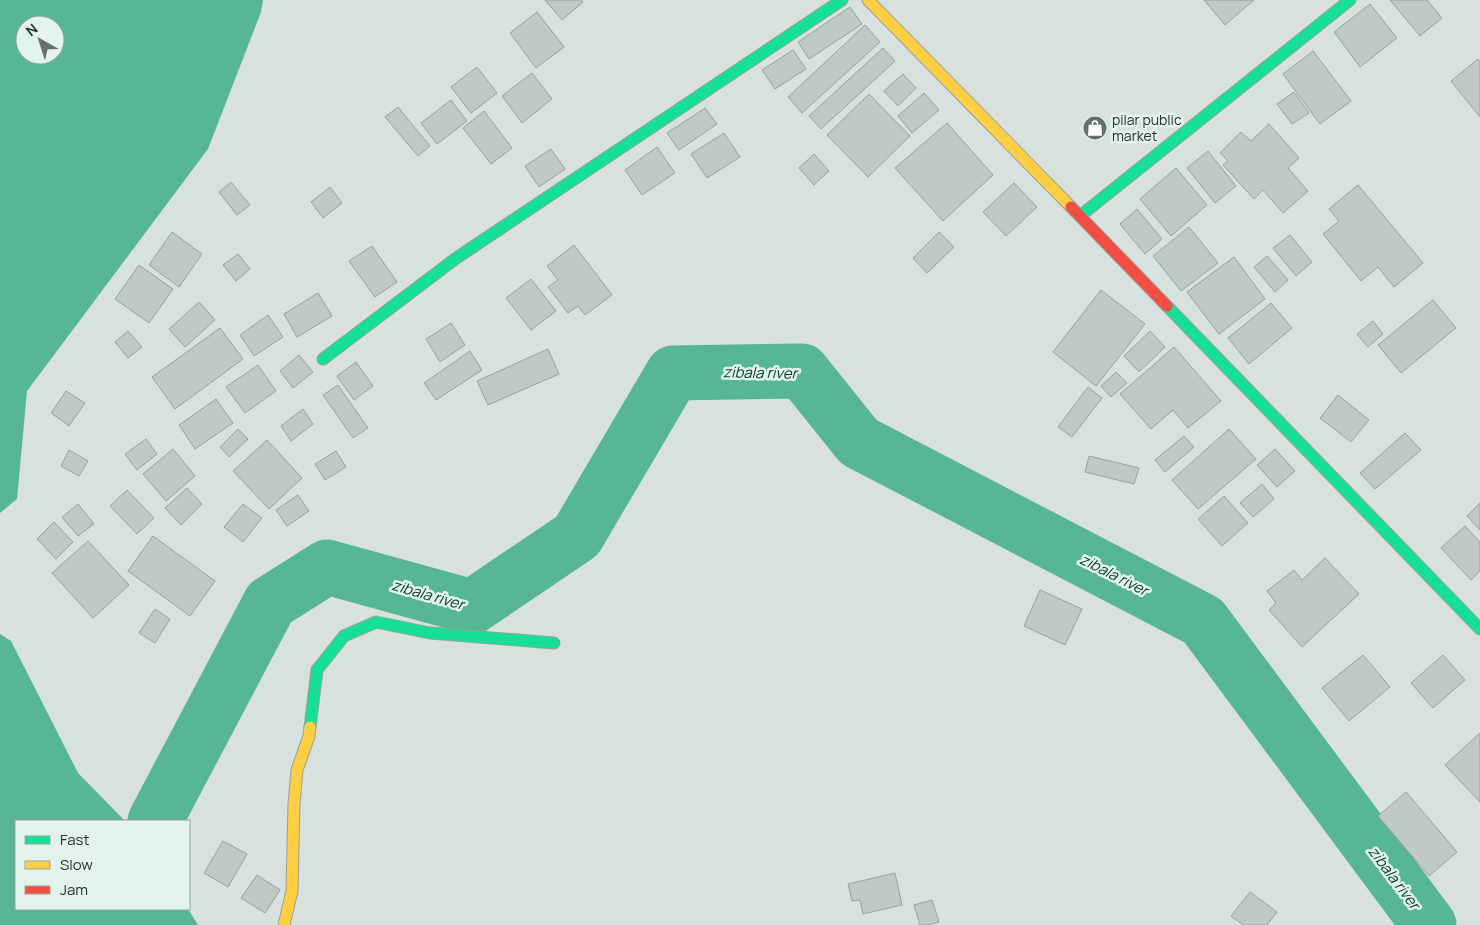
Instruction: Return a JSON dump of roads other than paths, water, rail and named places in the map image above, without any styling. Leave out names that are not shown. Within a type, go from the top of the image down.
[{"type":"street","points":[[323,358],[455,259],[842,0]]},
{"type":"street","points":[[868,0],[1480,629]]},
{"type":"street","points":[[1080,216],[1350,0]]},
{"type":"street","points":[[284,925],[292,891],[294,804],[297,770],[308,736],[317,670],[344,636],[376,622],[430,633],[554,643]]},
{"type":"waterway","name":"zibala river","points":[[156,820],[270,603],[327,567],[472,607],[577,536],[673,373],[802,371],[859,442],[1203,621],[1429,925]]},
{"type":"place","name":"pilar public market","points":[[1095,128]]}]
